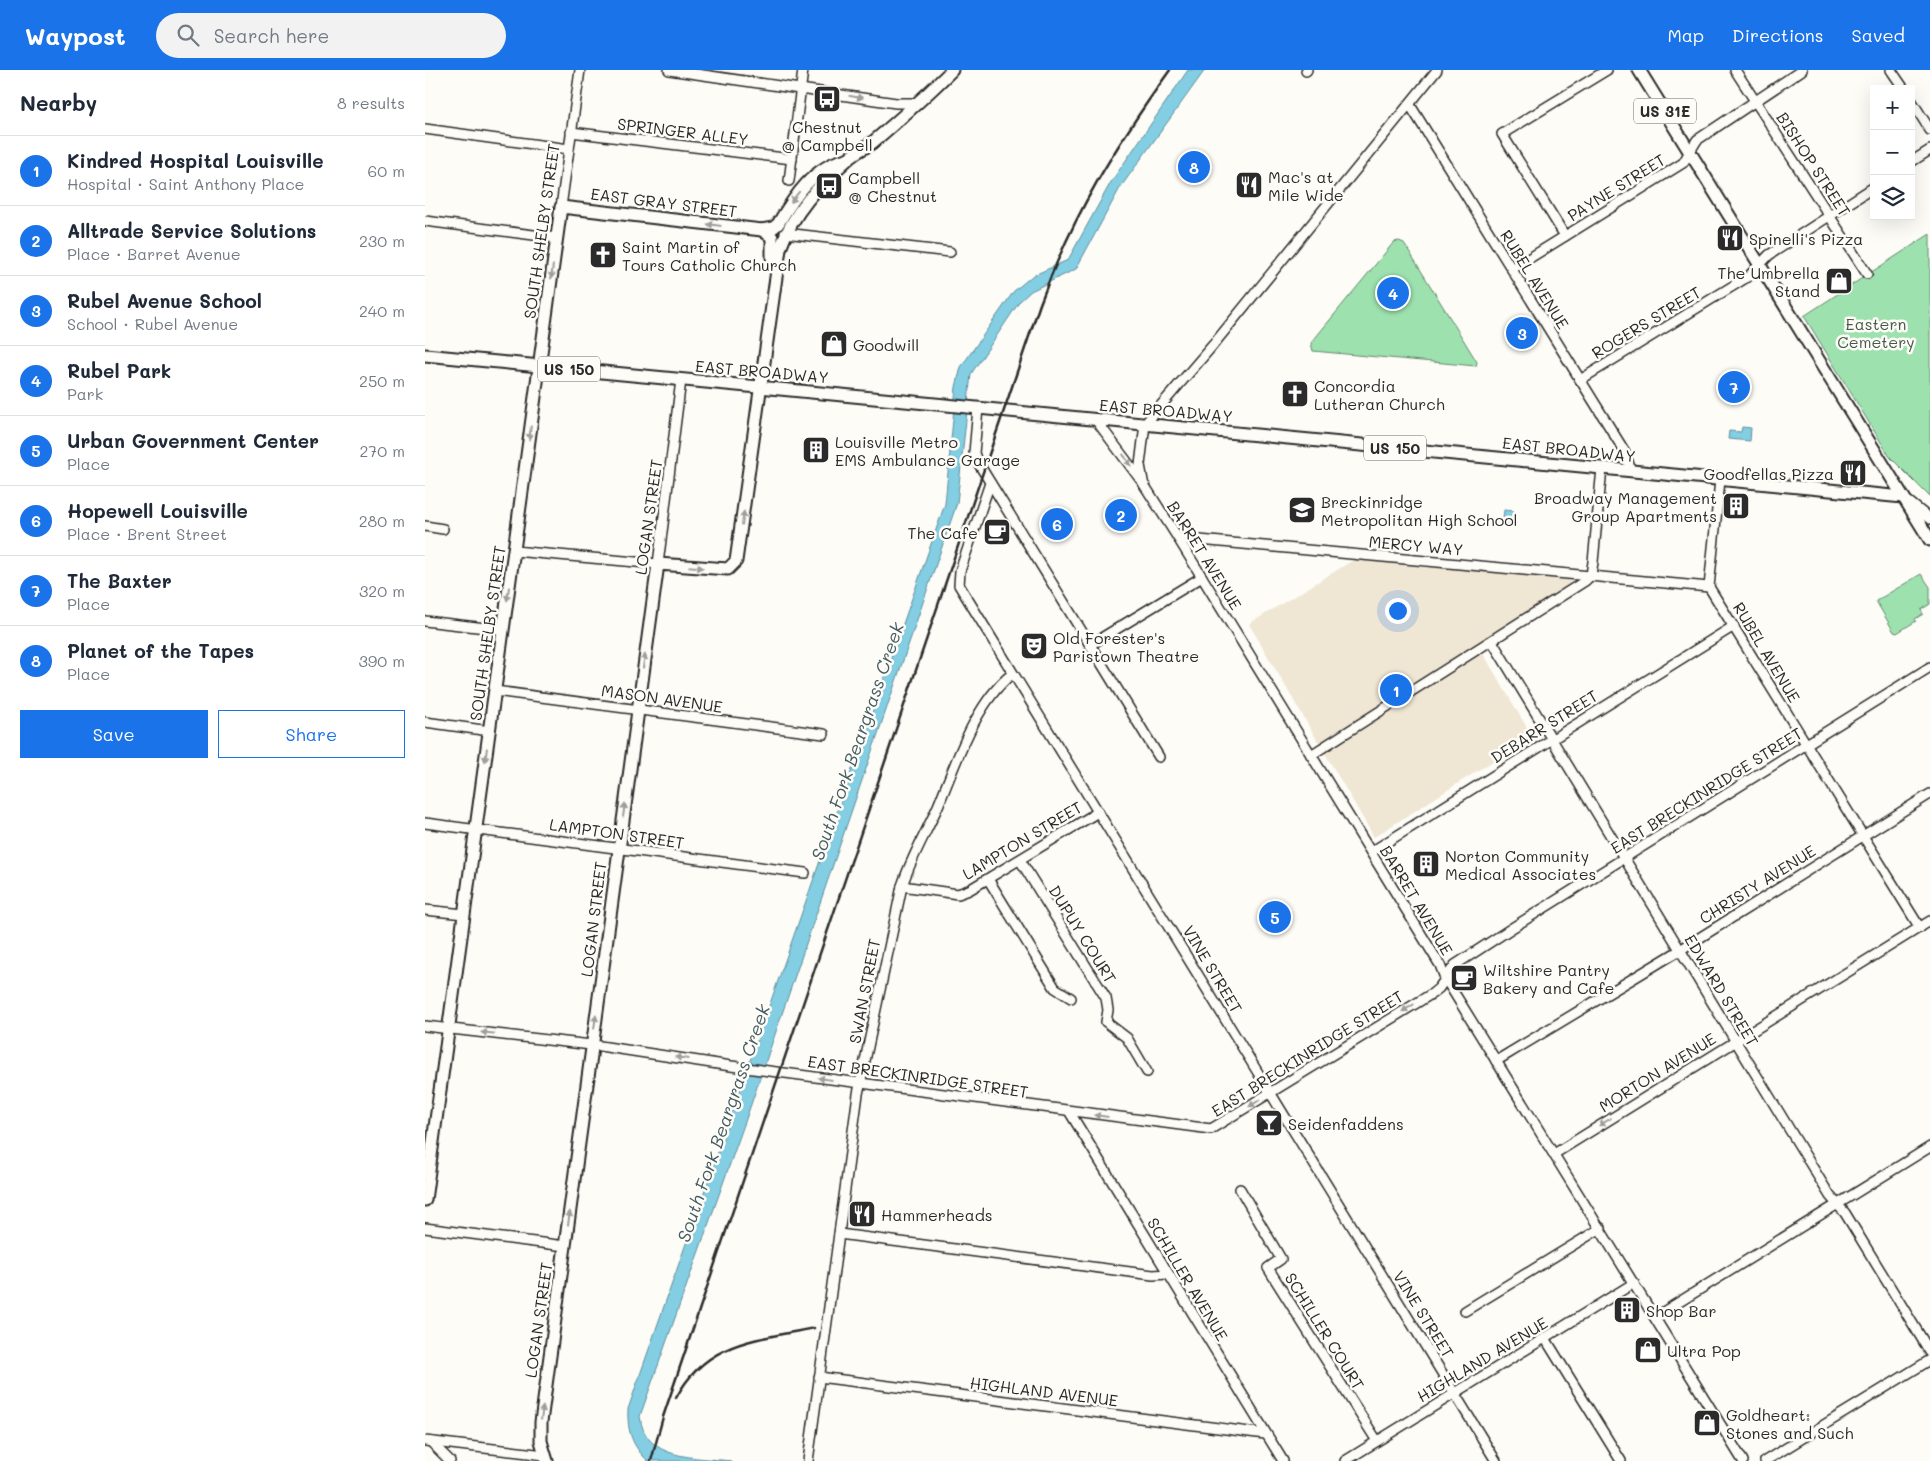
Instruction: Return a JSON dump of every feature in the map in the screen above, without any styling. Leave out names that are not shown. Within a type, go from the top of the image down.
[{"type":"main road","points":[[657,564],[718,569],[728,569],[733,565],[738,553],[779,249],[785,233],[807,198],[847,159],[871,143],[952,70]]},
{"type":"main road","name":"US 31E","points":[[1639,70],[1930,540]]},
{"type":"main road","points":[[762,230],[773,228],[778,224],[800,190],[822,170],[834,162],[847,159]]},
{"type":"main road","name":"EAST GRAY STREET","points":[[561,206],[762,230]]},
{"type":"main road","name":"SOUTH SHELBY STREET","points":[[425,1200],[561,206]]},
{"type":"main road","points":[[762,230],[770,234],[773,240],[762,329],[767,338]]},
{"type":"main road","name":"EAST BROADWAY","points":[[425,355],[1903,497]]},
{"type":"main road","name":"LOGAN STREET","points":[[546,1458],[541,1441],[541,1422],[657,564]]},
{"type":"street","name":"SOUTH SHELBY STREET","points":[[561,206],[579,70]]},
{"type":"street","points":[[669,70],[896,103],[918,102]]},
{"type":"street","points":[[789,182],[803,70]]},
{"type":"street","points":[[1145,424],[1165,403],[1437,70]]},
{"type":"street","points":[[1565,236],[1502,134],[1607,70]]},
{"type":"street","name":"BISHOP STREET","points":[[1735,70],[1867,274]]},
{"type":"street","name":"PAYNE STREET","points":[[1511,269],[1683,163],[1697,140],[1802,70]]},
{"type":"street","points":[[1891,70],[1901,85]]},
{"type":"street","name":"RUBEL AVENUE","points":[[1410,105],[1625,452],[1631,471]]},
{"type":"street","points":[[1915,106],[1930,130]]},
{"type":"street","points":[[425,129],[569,149]]},
{"type":"street","name":"SPRINGER ALLEY","points":[[571,132],[792,159]]},
{"type":"street","points":[[1915,159],[1930,150]]},
{"type":"street","name":"ROGERS STREET","points":[[1580,380],[1749,276],[1769,255],[1870,189]]},
{"type":"street","points":[[425,221],[557,238]]},
{"type":"street","points":[[785,233],[949,252]]},
{"type":"street","name":"LOGAN STREET","points":[[657,564],[681,380]]},
{"type":"street","points":[[973,408],[974,453],[990,483],[1159,758]]},
{"type":"street","name":"BARRET AVENUE","points":[[1096,420],[1143,483],[1178,538],[1440,965],[1445,978],[1743,1461]]},
{"type":"street","name":"BARRET AVENUE","points":[[1143,483],[1140,465],[1145,424]]},
{"type":"street","points":[[1311,755],[1574,590],[1591,575],[1602,468]]},
{"type":"street","points":[[1709,587],[1720,480]]},
{"type":"street","name":"VINE STREET","points":[[990,483],[958,581],[1012,674],[1496,1461]]},
{"type":"street","points":[[1903,497],[1930,519]]},
{"type":"street","points":[[425,526],[443,528]]},
{"type":"street","name":"MERCY WAY","points":[[1178,538],[1709,587]]},
{"type":"street","points":[[514,551],[657,564]]},
{"type":"street","points":[[1090,645],[1202,578]]},
{"type":"street","name":"RUBEL AVENUE","points":[[1709,587],[1919,928]]},
{"type":"street","points":[[425,621],[503,630]]},
{"type":"street","name":"DEBARR STREET","points":[[1371,852],[1733,626]]},
{"type":"street","name":"EDWARD STREET","points":[[1492,642],[1623,859],[1930,1352]]},
{"type":"street","name":"EAST BRECKINRIDGE STREET","points":[[425,1026],[592,1046],[861,1084],[1211,1129],[1433,993],[1455,965],[1930,667]]},
{"type":"street","name":"SWAN STREET","points":[[808,1461],[861,1084],[902,886],[909,865],[937,807],[961,750],[1000,684],[1012,674]]},
{"type":"street","name":"MASON AVENUE","points":[[495,691],[824,734]]},
{"type":"street","points":[[425,722],[490,730]]},
{"type":"street","name":"CHRISTY AVENUE","points":[[1497,1061],[1680,950],[1930,794]]},
{"type":"street","name":"LAMPTON STREET","points":[[902,886],[958,894],[988,879],[1098,812]]},
{"type":"street","name":"LAMPTON STREET","points":[[425,823],[805,873]]},
{"type":"street","name":"DUPUY COURT","points":[[1019,860],[1106,998],[1108,1010],[1106,1022],[1127,1038],[1147,1072]]},
{"type":"street","points":[[988,879],[1055,988],[1071,998]]},
{"type":"street","points":[[425,910],[464,914]]},
{"type":"street","name":"MORTON AVENUE","points":[[1554,1154],[1930,921]]},
{"type":"street","name":"SCHILLER AVENUE","points":[[1069,1111],[1283,1461]]},
{"type":"street","points":[[1655,1317],[1930,1147]]},
{"type":"street","name":"SCHILLER COURT","points":[[1240,1189],[1281,1259],[1268,1268],[1377,1441]]},
{"type":"street","points":[[425,1228],[565,1246]]},
{"type":"street","points":[[1465,1311],[1601,1228]]},
{"type":"street","points":[[839,1234],[1153,1275],[1168,1274]]},
{"type":"street","name":"HIGHLAND AVENUE","points":[[1345,1461],[1634,1283]]},
{"type":"street","points":[[1545,1338],[1621,1461]]},
{"type":"street","points":[[1765,1461],[1930,1360]]},
{"type":"street","name":"HIGHLAND AVENUE","points":[[819,1377],[1265,1434]]},
{"type":"street","points":[[428,1442],[546,1458]]},
{"type":"street","points":[[428,1442],[450,1461]]},
{"type":"shaded area","points":[[1355,559],[1567,577],[1571,583],[1478,645],[1532,736],[1374,837],[1249,624]]},
{"type":"green space","name":"Eastern Cemetery","points":[[1930,234],[1930,497],[1890,457],[1804,316]]},
{"type":"green space","points":[[1394,242],[1404,243],[1477,362],[1476,366],[1313,351],[1311,343]]},
{"type":"green space","points":[[1921,574],[1930,587],[1930,604],[1921,610],[1923,614],[1915,619],[1916,621],[1897,633],[1894,632],[1876,601]]},
{"type":"water","name":"South Fork Beargrass Creek","points":[[1188,70],[1205,70],[1120,188],[1076,269],[1031,291],[1020,301],[971,374],[957,503],[746,1119],[640,1416],[644,1431],[651,1441],[662,1449],[688,1457],[731,1461],[648,1461],[634,1444],[628,1424],[628,1409],[945,504],[956,387],[961,367],[1014,291],[1032,276],[1068,260],[1111,182]]},
{"type":"water","points":[[1742,427],[1751,428],[1750,441],[1728,439],[1729,431],[1741,432]]},
{"type":"water","points":[[1504,510],[1514,511],[1514,526],[1502,525]]},
{"type":"railway","points":[[651,1461],[663,1417],[1040,304],[1067,240],[1097,182],[1113,154],[1170,70]]},
{"type":"railway","points":[[676,1398],[688,1379],[702,1365],[718,1354],[753,1340],[814,1328]]},
{"type":"place","name":"Chestnut @ Campbell","points":[[827,99]]},
{"type":"place","name":"Planet of the Tapes","points":[[1194,167]]},
{"type":"place","name":"Mac's at Mile Wide","points":[[1249,185]]},
{"type":"place","name":"Campbell @ Chestnut","points":[[829,186]]},
{"type":"place","name":"Spinelli's Pizza","points":[[1730,238]]},
{"type":"place","name":"Saint Martin of Tours Catholic Church","points":[[603,255]]},
{"type":"place","name":"The Umbrella Stand","points":[[1839,281]]},
{"type":"place","name":"Rubel Park","points":[[1393,293]]},
{"type":"place","name":"Rubel Avenue School","points":[[1522,333]]},
{"type":"place","name":"Goodwill","points":[[834,344]]},
{"type":"place","name":"The Baxter","points":[[1734,387]]},
{"type":"place","name":"Concordia Lutheran Church","points":[[1295,394]]},
{"type":"place","name":"Louisville Metro EMS Ambulance Garage","points":[[816,450]]},
{"type":"place","name":"Goodfellas Pizza","points":[[1853,473]]},
{"type":"place","name":"Broadway Management Group Apartments","points":[[1736,506]]},
{"type":"place","name":"Breckinridge Metropolitan High School","points":[[1302,510]]},
{"type":"place","name":"Alltrade Service Solutions","points":[[1121,515]]},
{"type":"place","name":"Hopewell Louisville","points":[[1057,524]]},
{"type":"place","name":"The Cafe","points":[[997,532]]},
{"type":"place","name":"Old Forester's Paristown Theatre","points":[[1034,646]]},
{"type":"place","name":"Kindred Hospital Louisville","points":[[1396,690]]},
{"type":"place","name":"Norton Community Medical Associates","points":[[1426,864]]},
{"type":"place","name":"Urban Government Center","points":[[1275,917]]},
{"type":"place","name":"Wiltshire Pantry Bakery and Cafe","points":[[1464,978]]},
{"type":"place","name":"Seidenfaddens","points":[[1269,1123]]},
{"type":"place","name":"Hammerheads","points":[[862,1214]]},
{"type":"place","name":"Shop Bar","points":[[1627,1310]]},
{"type":"place","name":"Ultra Pop","points":[[1648,1350]]},
{"type":"place","name":"Goldheart: Stones and Such","points":[[1707,1423]]}]
